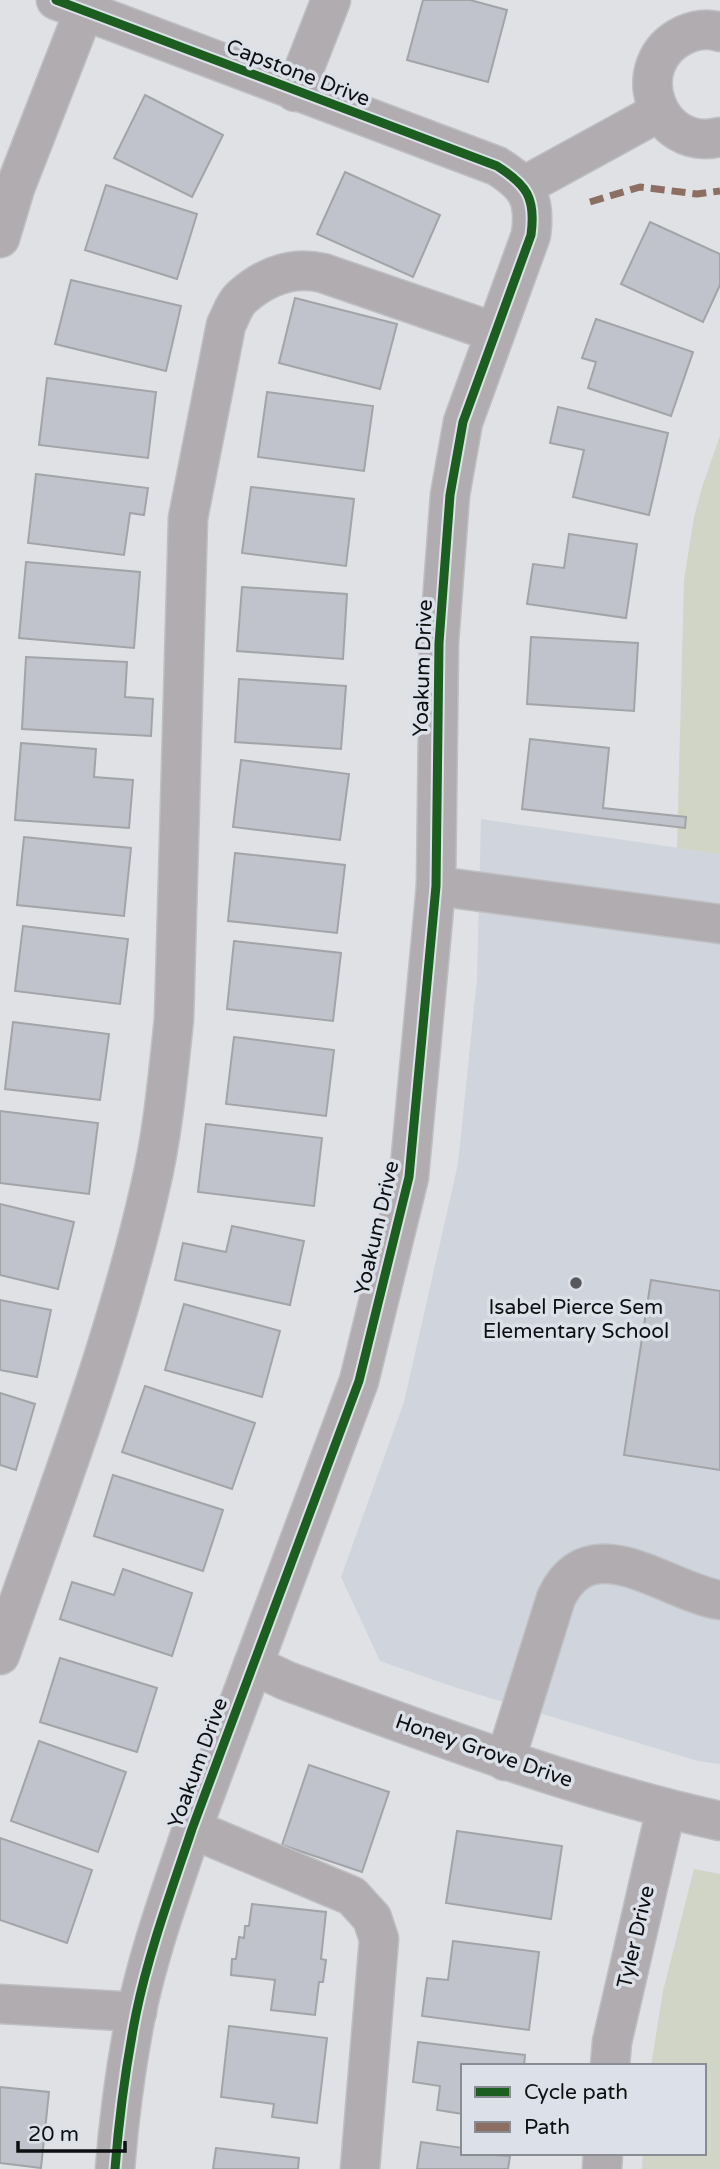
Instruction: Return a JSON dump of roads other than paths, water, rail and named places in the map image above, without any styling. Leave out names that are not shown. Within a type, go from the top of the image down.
[{"type":"street","points":[[295,92],[331,0]]},
{"type":"street","points":[[0,238],[70,6]]},
{"type":"street","name":"Capstone Drive","points":[[70,6],[497,166],[524,186]]},
{"type":"street","points":[[720,32],[713,29],[692,31],[675,39],[660,54],[653,73],[652,93],[659,112],[672,127],[689,137],[720,137]]},
{"type":"street","points":[[524,186],[659,112]]},
{"type":"street","name":"Yoakum Drive","points":[[115,2169],[119,2115],[137,2012],[168,1902],[192,1829],[359,1381],[409,1177],[436,886],[439,643],[450,495],[463,422],[531,235],[532,211],[524,186]]},
{"type":"street","points":[[0,1655],[98,1372],[130,1269],[151,1185],[164,1109],[174,1019],[187,518],[226,325],[240,298],[279,274],[305,269],[494,332]]},
{"type":"street","points":[[436,886],[720,924]]},
{"type":"street","points":[[505,1761],[556,1598],[568,1578],[583,1567],[618,1564],[720,1600]]},
{"type":"street","name":"Honey Grove Drive","points":[[253,1665],[287,1681],[505,1761],[666,1810],[720,1822]]},
{"type":"street","name":"Tyler Drive","points":[[610,2064],[612,2042],[666,1810]]},
{"type":"street","points":[[192,1829],[352,1896],[372,1918],[379,1938],[360,2169]]},
{"type":"street","points":[[0,2004],[137,2012]]},
{"type":"place","name":"Isabel Pierce Sem Elementary School","points":[[576,1283]]}]
